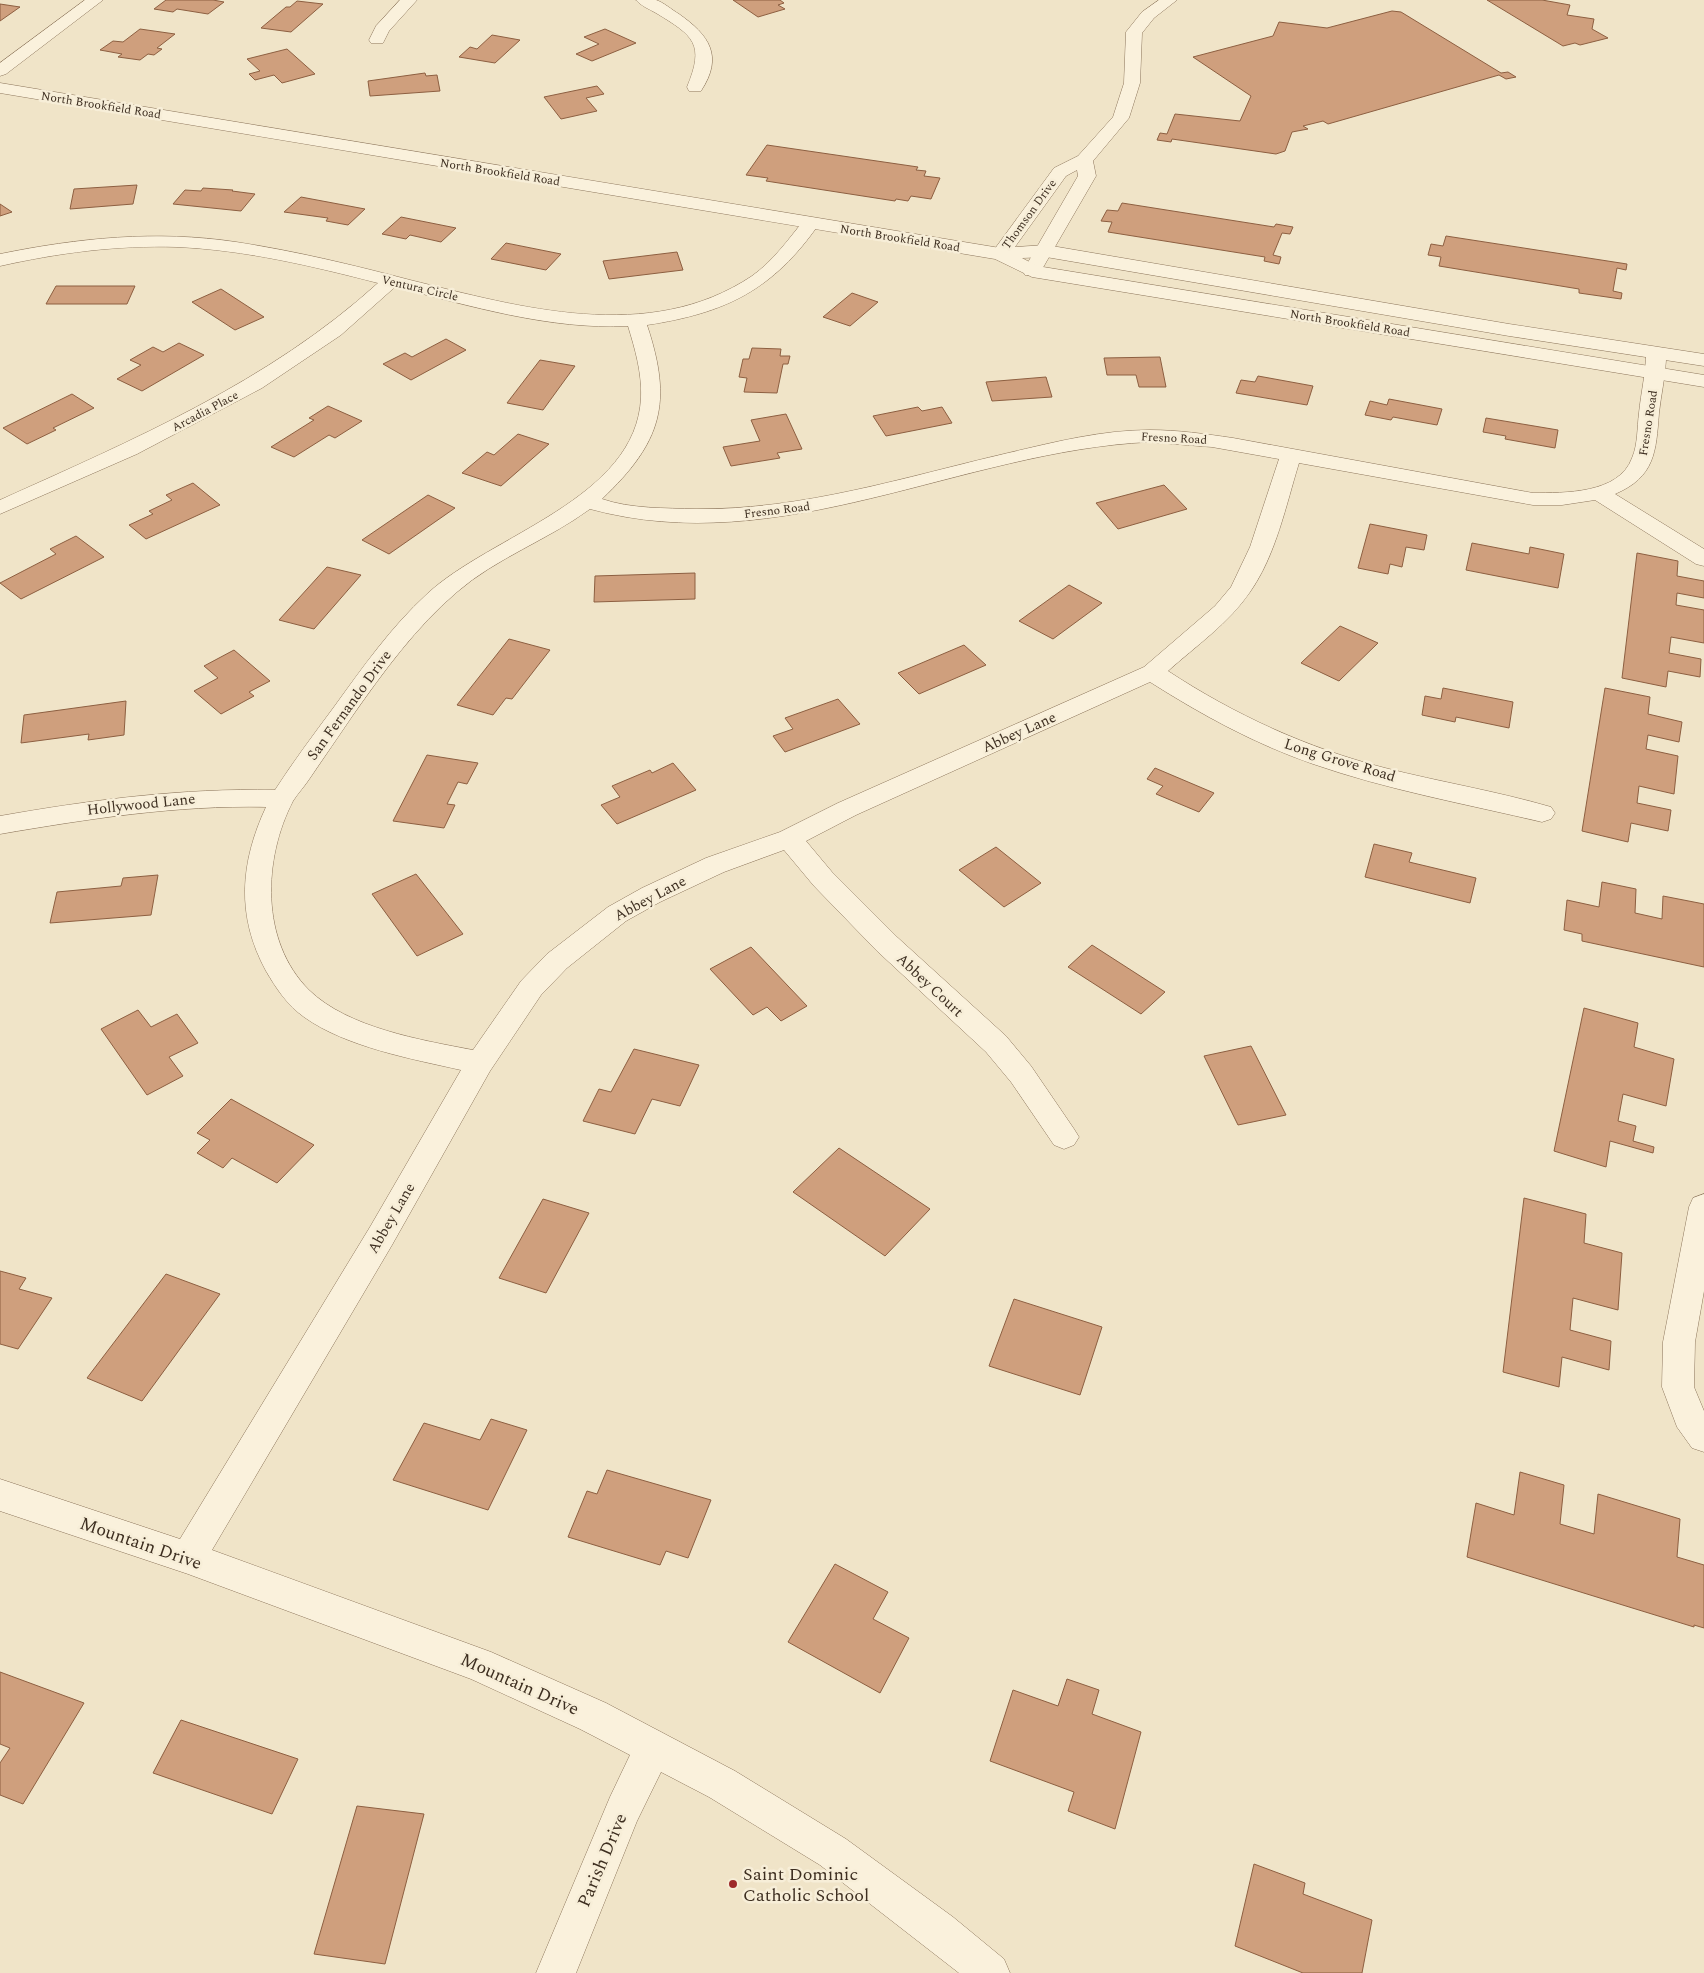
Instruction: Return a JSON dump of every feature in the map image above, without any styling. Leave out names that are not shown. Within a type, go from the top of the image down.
[{"type":"street","points":[[0,71],[95,0]]},
{"type":"street","points":[[377,40],[382,29],[409,0]]},
{"type":"street","points":[[644,0],[689,29],[705,51],[704,61],[695,87]]},
{"type":"street","name":"Thomson Drive","points":[[1000,254],[1060,172],[1084,160],[1121,118],[1132,83],[1134,32],[1148,15],[1169,0]]},
{"type":"street","name":"North Brookfield Road","points":[[0,88],[810,224],[1000,254],[1046,251],[1135,268],[1704,360]]},
{"type":"street","name":"Thomson Drive","points":[[1032,271],[1046,251],[1087,176],[1084,160]]},
{"type":"street","name":"Ventura Circle","points":[[0,260],[59,248],[179,242],[257,250],[554,316],[606,321],[636,320],[688,311],[720,300],[758,281],[774,266],[810,224]]},
{"type":"street","name":"North Brookfield Road","points":[[1000,254],[1032,271],[1704,381]]},
{"type":"street","name":"Arcadia Place","points":[[0,508],[154,438],[258,382],[336,330],[391,281]]},
{"type":"street","name":"San Fernando Drive","points":[[480,1064],[368,1035],[325,1016],[300,998],[265,943],[258,913],[258,892],[265,849],[270,826],[282,799],[397,638],[437,596],[479,565],[562,519],[587,501],[608,482],[626,461],[640,439],[648,420],[652,382],[636,320]]},
{"type":"street","name":"Fresno Road","points":[[587,501],[605,508],[651,514],[713,517],[771,512],[842,500],[1029,454],[1128,436],[1180,437],[1220,441],[1291,456],[1533,498],[1566,500],[1598,493],[1630,478],[1642,461],[1657,373],[1656,352]]},
{"type":"street","name":"Abbey Lane","points":[[188,1558],[381,1236],[480,1064],[531,988],[557,961],[617,914],[651,895],[715,866],[789,838],[847,808],[1152,672],[1223,612],[1241,590],[1261,547],[1291,456]]},
{"type":"street","points":[[1598,493],[1704,559]]},
{"type":"street","name":"Long Grove Road","points":[[1152,672],[1250,729],[1293,748],[1352,767],[1542,813]]},
{"type":"street","name":"Hollywood Lane","points":[[0,825],[131,803],[205,797],[282,799]]},
{"type":"street","name":"Abbey Court","points":[[789,838],[823,879],[887,944],[996,1044],[1021,1074],[1064,1136]]},
{"type":"street","points":[[1704,1207],[1679,1342],[1678,1387],[1689,1416],[1704,1437]]},
{"type":"street","name":"Mountain Drive","points":[[0,1495],[188,1558],[478,1664],[593,1716],[652,1749],[722,1784],[833,1852],[939,1931],[990,1973]]},
{"type":"street","name":"Parish Drive","points":[[556,1973],[623,1810],[652,1749]]},
{"type":"building","points":[[166,0],[213,0],[224,2],[208,14],[177,9],[173,12],[154,9]]},
{"type":"building","points":[[733,0],[780,0],[784,3],[778,5],[785,9],[758,17]]},
{"type":"building","points":[[1487,0],[1542,0],[1570,5],[1567,15],[1594,19],[1592,29],[1608,38],[1580,45],[1575,43],[1563,46]]},
{"type":"building","points":[[297,1],[323,4],[291,32],[261,28],[286,7],[290,7]]},
{"type":"building","points":[[0,4],[20,7],[0,21]]},
{"type":"building","points":[[1392,11],[1401,12],[1501,73],[1508,72],[1516,77],[1506,79],[1499,75],[1328,124],[1323,121],[1303,126],[1308,129],[1292,132],[1285,151],[1276,154],[1172,139],[1171,142],[1157,140],[1160,133],[1167,134],[1175,114],[1240,121],[1251,96],[1193,57],[1273,36],[1279,22],[1327,28]]},
{"type":"building","points":[[140,29],[175,34],[157,48],[162,49],[154,55],[148,54],[140,60],[118,57],[122,54],[100,50],[113,41],[123,42]]},
{"type":"building","points":[[605,29],[636,43],[592,61],[576,54],[599,44],[584,37]]},
{"type":"building","points":[[492,35],[520,40],[495,63],[459,57],[470,47],[477,49]]},
{"type":"building","points":[[287,49],[315,74],[282,83],[274,75],[255,80],[249,74],[260,71],[247,59]]},
{"type":"building","points":[[425,73],[426,76],[437,75],[440,91],[370,96],[368,81]]},
{"type":"building","points":[[597,86],[604,94],[586,98],[597,111],[561,119],[544,97]]},
{"type":"building","points":[[767,145],[918,167],[916,170],[926,171],[924,176],[940,178],[931,199],[911,196],[908,201],[896,199],[895,201],[766,181],[768,178],[746,175]]},
{"type":"building","points":[[137,185],[133,204],[70,209],[74,189]]},
{"type":"building","points":[[203,188],[255,194],[241,211],[173,204],[185,190],[201,191]]},
{"type":"building","points":[[301,197],[365,209],[348,225],[326,221],[328,218],[284,212]]},
{"type":"building","points":[[1122,203],[1274,227],[1276,224],[1293,227],[1290,234],[1282,233],[1273,255],[1281,257],[1279,264],[1264,261],[1265,257],[1108,232],[1112,222],[1101,221],[1107,210],[1118,211]]},
{"type":"building","points":[[0,204],[12,212],[0,216]]},
{"type":"building","points":[[401,217],[456,228],[441,242],[410,235],[406,239],[382,234]]},
{"type":"building","points":[[1446,236],[1627,264],[1626,270],[1617,268],[1613,291],[1622,293],[1621,299],[1579,293],[1579,289],[1439,266],[1441,257],[1428,255],[1431,244],[1443,246]]},
{"type":"building","points":[[506,243],[561,254],[546,270],[491,259]]},
{"type":"building","points":[[677,252],[683,270],[609,279],[603,261]]},
{"type":"building","points":[[56,286],[135,286],[127,304],[46,304]]},
{"type":"building","points":[[221,289],[264,317],[235,330],[192,302]]},
{"type":"building","points":[[852,293],[878,302],[850,326],[823,317]]},
{"type":"building","points":[[446,339],[466,350],[411,380],[383,364],[405,353],[412,357]]},
{"type":"building","points":[[179,343],[204,355],[142,391],[117,379],[141,365],[130,360],[153,347],[163,352]]},
{"type":"building","points":[[752,348],[781,349],[780,356],[790,356],[788,364],[783,364],[777,393],[744,392],[747,378],[739,377],[743,359],[749,359]]},
{"type":"building","points":[[1160,357],[1166,387],[1139,387],[1136,375],[1107,375],[1104,358]]},
{"type":"building","points":[[540,360],[575,366],[543,410],[507,403]]},
{"type":"building","points":[[1258,376],[1313,386],[1307,405],[1236,393],[1241,380],[1255,382]]},
{"type":"building","points":[[1046,377],[1052,397],[992,401],[986,382]]},
{"type":"building","points":[[72,394],[94,408],[53,428],[56,430],[27,444],[3,428]]},
{"type":"building","points":[[1389,399],[1442,409],[1437,425],[1393,417],[1391,420],[1365,415],[1370,401],[1387,405]]},
{"type":"building","points":[[328,406],[362,421],[335,438],[329,435],[294,457],[271,447],[314,420],[309,418]]},
{"type":"building","points":[[918,407],[922,411],[942,407],[952,423],[886,436],[873,416]]},
{"type":"building","points":[[786,414],[802,449],[777,453],[780,458],[731,466],[723,447],[760,441],[751,420]]},
{"type":"building","points":[[1486,418],[1558,430],[1555,448],[1505,439],[1506,436],[1483,432]]},
{"type":"building","points":[[518,434],[549,444],[501,486],[462,473],[487,452],[494,455]]},
{"type":"building","points":[[193,483],[220,505],[146,539],[129,525],[153,514],[149,511],[172,500],[166,495]]},
{"type":"building","points":[[1164,485],[1187,509],[1118,529],[1096,503]]},
{"type":"building","points":[[428,495],[455,508],[389,554],[362,540]]},
{"type":"building","points":[[1370,524],[1427,535],[1424,550],[1406,547],[1402,567],[1390,564],[1388,574],[1358,568]]},
{"type":"building","points":[[76,536],[104,557],[21,599],[0,583],[56,554],[50,549]]},
{"type":"building","points":[[1472,543],[1529,554],[1530,547],[1564,554],[1558,588],[1466,570]]},
{"type":"building","points":[[1637,553],[1678,561],[1677,576],[1704,581],[1704,598],[1677,593],[1676,605],[1704,610],[1704,643],[1671,637],[1669,653],[1701,659],[1700,677],[1668,671],[1666,687],[1622,678]]},
{"type":"building","points":[[327,567],[361,575],[314,629],[279,620]]},
{"type":"building","points":[[695,573],[695,599],[594,602],[595,576]]},
{"type":"building","points":[[1069,585],[1102,603],[1053,639],[1019,621]]},
{"type":"building","points":[[1340,626],[1378,643],[1339,681],[1301,663]]},
{"type":"building","points":[[509,639],[550,650],[512,699],[506,698],[493,715],[457,705]]},
{"type":"building","points":[[964,645],[986,665],[919,694],[898,673]]},
{"type":"building","points":[[234,650],[270,681],[249,692],[254,696],[221,714],[194,691],[218,678],[204,666]]},
{"type":"building","points":[[1443,688],[1513,702],[1509,728],[1456,717],[1455,722],[1422,715],[1425,696],[1441,699]]},
{"type":"building","points":[[1605,688],[1650,697],[1648,714],[1682,722],[1679,742],[1648,735],[1646,749],[1678,756],[1674,794],[1639,786],[1637,803],[1671,810],[1668,831],[1631,823],[1628,842],[1582,831]]},
{"type":"building","points":[[838,699],[860,724],[785,752],[773,736],[793,729],[785,718]]},
{"type":"building","points":[[126,701],[124,735],[88,740],[89,734],[21,743],[24,715]]},
{"type":"building","points":[[427,755],[478,763],[467,784],[458,782],[447,804],[455,805],[444,828],[393,821]]},
{"type":"building","points":[[673,763],[696,790],[617,824],[601,805],[620,797],[612,786],[650,770],[652,773]]},
{"type":"building","points":[[1155,768],[1214,793],[1199,812],[1156,794],[1163,786],[1147,779]]},
{"type":"building","points":[[1374,844],[1412,853],[1409,862],[1476,878],[1470,903],[1365,877]]},
{"type":"building","points":[[996,847],[1041,883],[1004,907],[959,870]]},
{"type":"building","points":[[416,874],[463,934],[417,956],[372,894]]},
{"type":"building","points":[[158,875],[151,915],[50,923],[57,892],[121,886],[123,878]]},
{"type":"building","points":[[1602,882],[1636,889],[1635,913],[1662,919],[1663,896],[1704,904],[1704,967],[1582,941],[1582,934],[1564,930],[1567,900],[1599,907]]},
{"type":"building","points":[[1092,945],[1165,992],[1141,1014],[1068,967]]},
{"type":"building","points":[[751,947],[807,1006],[781,1021],[767,1007],[753,1015],[710,969]]},
{"type":"building","points":[[1584,1008],[1638,1023],[1634,1047],[1674,1059],[1666,1106],[1623,1094],[1618,1121],[1636,1126],[1633,1141],[1654,1147],[1653,1153],[1610,1141],[1606,1167],[1554,1151]]},
{"type":"building","points":[[138,1010],[151,1027],[177,1014],[198,1043],[169,1057],[183,1076],[147,1095],[101,1029]]},
{"type":"building","points":[[1251,1046],[1286,1115],[1238,1125],[1204,1056]]},
{"type":"building","points":[[634,1049],[699,1065],[680,1106],[652,1099],[635,1134],[583,1121],[599,1089],[611,1092]]},
{"type":"building","points":[[231,1099],[314,1145],[277,1183],[232,1158],[223,1168],[197,1153],[210,1140],[197,1133]]},
{"type":"building","points":[[839,1148],[930,1209],[885,1256],[793,1192]]},
{"type":"building","points":[[1524,1198],[1586,1214],[1584,1243],[1622,1253],[1618,1310],[1573,1298],[1570,1330],[1611,1341],[1609,1370],[1562,1357],[1559,1387],[1503,1372]]},
{"type":"building","points":[[543,1199],[589,1213],[546,1293],[499,1278]]},
{"type":"building","points":[[0,1271],[26,1278],[19,1289],[52,1298],[18,1349],[0,1344]]},
{"type":"building","points":[[166,1274],[220,1294],[142,1401],[87,1378]]},
{"type":"building","points":[[1014,1299],[1102,1327],[1080,1395],[989,1366]]},
{"type":"building","points":[[491,1419],[527,1430],[488,1510],[393,1480],[424,1423],[480,1440]]},
{"type":"building","points":[[607,1470],[711,1500],[688,1558],[666,1551],[660,1565],[568,1537],[587,1491],[597,1494]]},
{"type":"building","points":[[1520,1472],[1564,1485],[1560,1524],[1594,1534],[1598,1494],[1680,1519],[1677,1557],[1704,1565],[1704,1628],[1694,1625],[1694,1627],[1467,1557],[1476,1503],[1514,1515]]},
{"type":"building","points":[[835,1564],[888,1592],[873,1619],[909,1638],[880,1693],[788,1642]]},
{"type":"building","points":[[0,1672],[84,1703],[23,1804],[0,1795],[0,1763],[10,1748],[0,1744]]},
{"type":"building","points":[[1067,1679],[1099,1690],[1092,1714],[1141,1732],[1115,1829],[1068,1811],[1074,1792],[990,1761],[1013,1690],[1058,1706]]},
{"type":"building","points":[[181,1720],[298,1759],[272,1814],[153,1773]]},
{"type":"building","points":[[357,1806],[424,1814],[385,1964],[314,1954]]},
{"type":"building","points":[[1254,1864],[1305,1883],[1303,1894],[1372,1920],[1362,1973],[1303,1973],[1235,1946]]},
{"type":"place","name":"Saint Dominic Catholic School","points":[[733,1884]]}]
